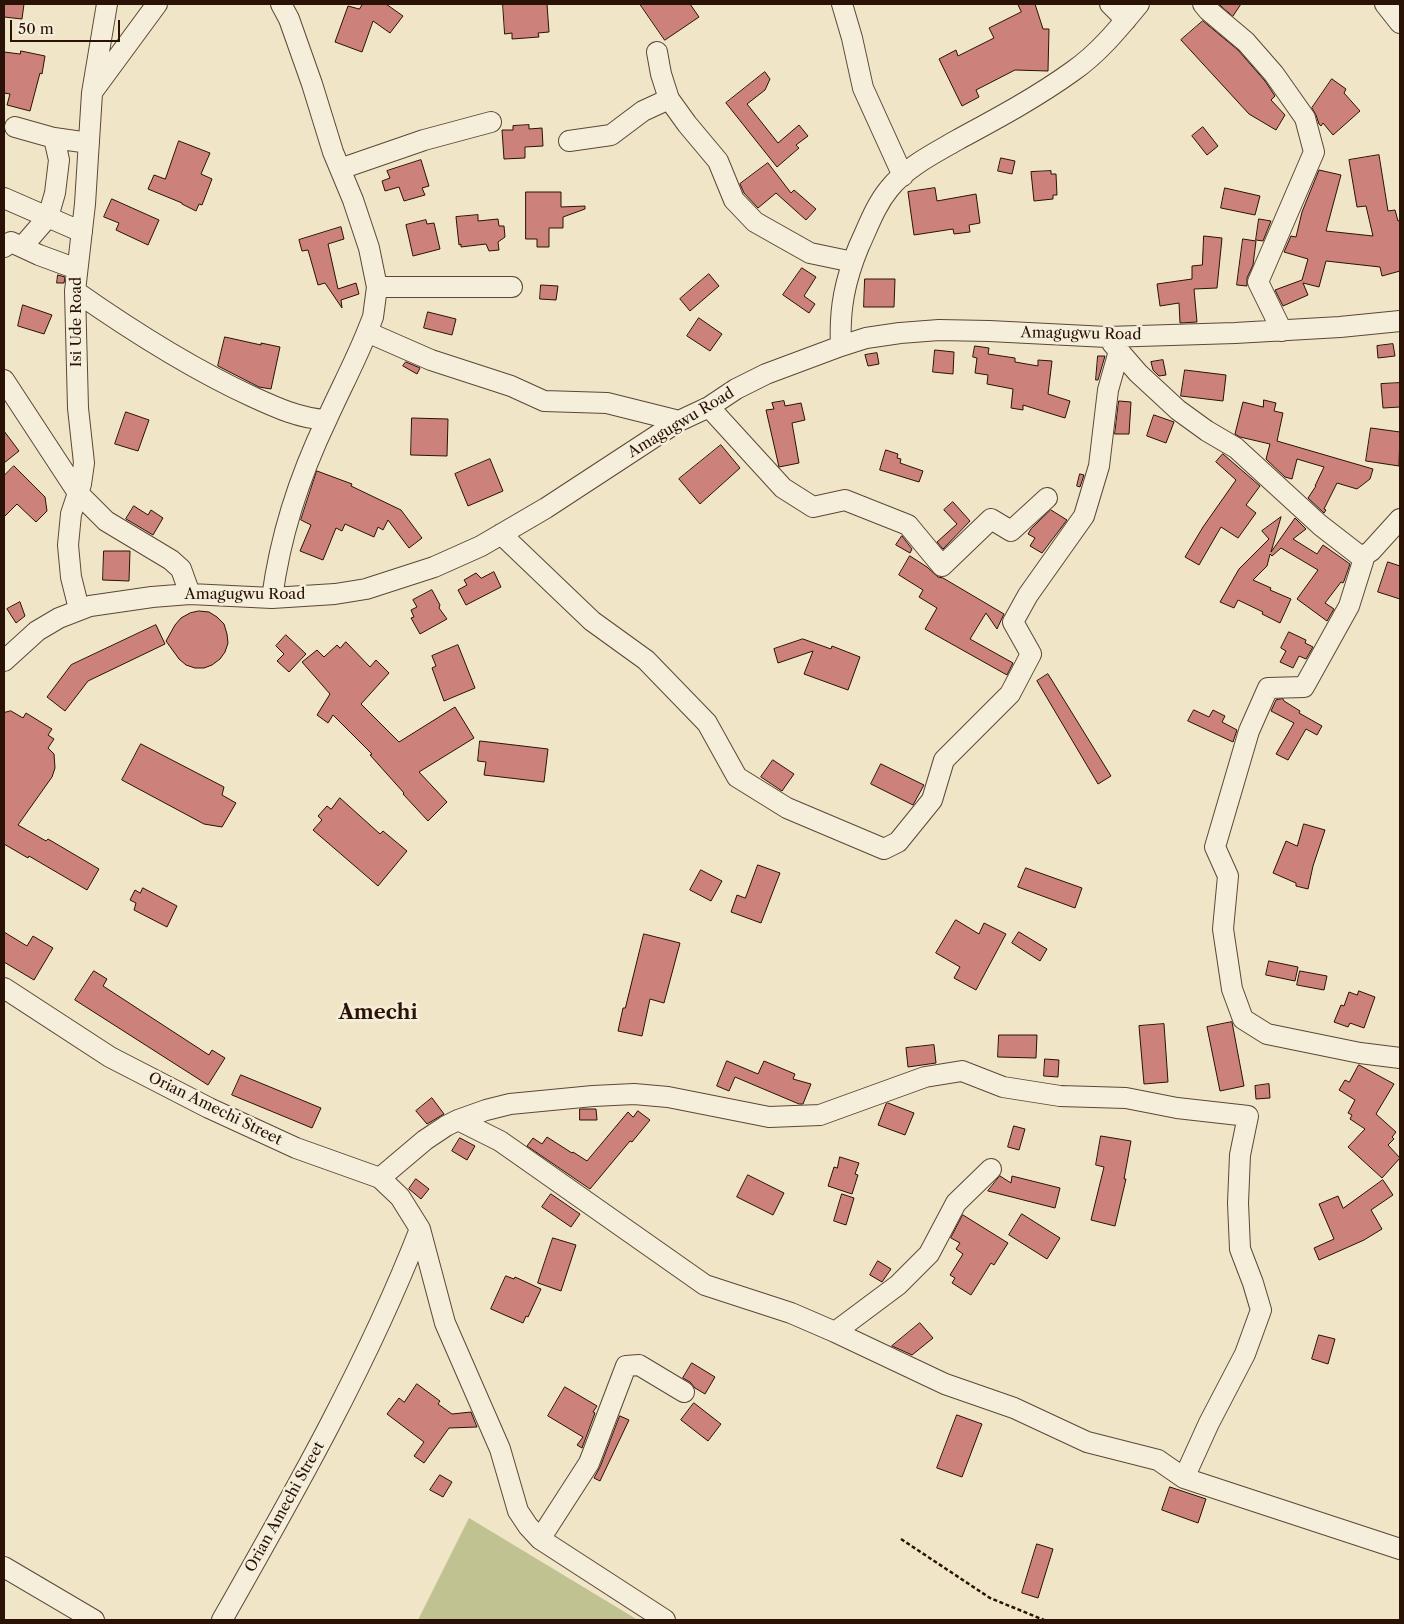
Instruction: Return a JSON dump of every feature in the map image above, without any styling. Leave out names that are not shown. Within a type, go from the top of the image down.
[{"type":"street","name":"Isi Ude Road","points":[[79,610],[71,577],[68,545],[71,514],[81,484],[84,463],[78,408],[75,291],[82,232],[92,93],[107,4]]},
{"type":"street","points":[[92,93],[157,4]]},
{"type":"street","points":[[272,598],[276,571],[287,526],[304,472],[367,332],[372,317],[376,287],[369,248],[353,200],[333,152],[289,18],[281,4]]},
{"type":"street","points":[[842,4],[863,88],[903,176]]},
{"type":"street","points":[[1110,4],[1126,20]]},
{"type":"street","points":[[841,346],[841,306],[845,287],[872,216],[889,189],[928,158],[1073,72],[1092,57],[1139,4]]},
{"type":"street","points":[[1203,4],[1246,42],[1274,74],[1305,118],[1314,152],[1258,282],[1282,330]]},
{"type":"street","points":[[1385,4],[1400,23]]},
{"type":"street","points":[[657,52],[661,74],[669,99],[718,161],[734,200],[755,222],[810,253],[853,262]]},
{"type":"street","points":[[568,141],[611,135],[643,111],[669,99]]},
{"type":"street","points":[[340,169],[415,142],[491,122]]},
{"type":"street","points":[[14,127],[54,138],[89,143]]},
{"type":"street","points":[[13,247],[48,217],[55,193],[59,160],[54,138]]},
{"type":"street","points":[[4,198],[82,232]]},
{"type":"street","points":[[13,247],[77,269]]},
{"type":"street","points":[[376,287],[512,287]]},
{"type":"street","points":[[75,291],[145,340],[227,385],[295,415],[309,419],[326,420]]},
{"type":"street","name":"Amagugwu Road","points":[[4,661],[38,630],[59,618],[90,606],[190,594],[272,598],[335,594],[366,589],[434,567],[481,546],[546,508],[680,421],[709,407],[736,389],[766,374],[866,338],[939,330],[990,331],[1113,344],[1400,321]]},
{"type":"street","points":[[367,332],[431,360],[511,386],[544,401],[608,403],[680,421]]},
{"type":"street","points":[[501,534],[592,621],[646,660],[707,722],[737,777],[787,808],[884,849],[898,842],[932,800],[944,760],[1010,694],[1031,654],[1013,622],[1028,595],[1084,516],[1099,466],[1113,344]]},
{"type":"street","points":[[1113,344],[1138,372],[1178,410],[1207,432],[1236,448],[1320,525],[1360,556],[1371,551],[1400,519]]},
{"type":"street","points":[[4,380],[78,493],[106,521],[171,560],[181,569],[190,594]]},
{"type":"street","points":[[709,407],[783,488],[813,507],[844,500],[908,525],[942,566],[991,519],[1010,532],[1047,498]]},
{"type":"street","points":[[1365,555],[1349,606],[1304,687],[1268,688],[1249,731],[1215,847],[1228,876],[1223,930],[1232,989],[1243,1019],[1267,1034],[1360,1053],[1400,1058]]},
{"type":"street","name":"Orian Amechi Street","points":[[4,988],[110,1057],[209,1108],[296,1148],[380,1178],[400,1197],[420,1229],[445,1323],[500,1449],[518,1511],[540,1540],[665,1620]]},
{"type":"street","points":[[380,1178],[425,1140],[458,1120],[510,1104],[549,1099],[634,1094],[668,1097],[769,1117],[820,1115],[925,1077],[962,1071],[1003,1087],[1060,1096],[1126,1098],[1177,1108],[1248,1116],[1240,1155],[1238,1203],[1240,1250],[1254,1282],[1262,1310],[1245,1354],[1209,1423],[1184,1478]]},
{"type":"street","points":[[458,1120],[500,1142],[542,1170],[700,1282],[791,1313],[946,1384],[1014,1408],[1087,1442],[1158,1460],[1184,1478],[1400,1549]]},
{"type":"street","points":[[836,1332],[898,1285],[929,1254],[956,1203],[991,1169]]},
{"type":"street","name":"Orian Amechi Street","points":[[222,1620],[342,1404],[405,1267],[420,1229]]},
{"type":"street","points":[[540,1540],[589,1463],[626,1366],[639,1365],[684,1392]]},
{"type":"street","points":[[4,1567],[94,1620]]},
{"type":"path","points":[[901,1538],[990,1598],[1044,1620]]},
{"type":"green space","points":[[469,1518],[638,1620],[418,1620]]},
{"type":"building","points":[[4,4],[24,4],[22,19],[4,17]]},
{"type":"building","points":[[363,4],[386,4],[403,16],[390,33],[373,21],[362,52],[335,42],[348,6],[359,9]]},
{"type":"building","points":[[503,4],[547,4],[549,32],[538,33],[539,37],[512,39],[512,33],[505,34]]},
{"type":"building","points":[[640,4],[690,4],[699,17],[665,40]]},
{"type":"building","points":[[1018,4],[1035,4],[1043,29],[1049,29],[1048,71],[1015,70],[976,90],[979,97],[962,106],[939,59],[956,50],[958,56],[994,38],[989,28],[1021,12]]},
{"type":"building","points":[[1219,4],[1241,4],[1233,16]]},
{"type":"building","points":[[1203,21],[1238,50],[1265,81],[1275,96],[1271,100],[1285,115],[1276,130],[1249,114],[1181,40]]},
{"type":"building","points":[[21,51],[45,56],[42,74],[40,73],[30,111],[7,105],[10,94],[4,93],[4,52],[20,54]]},
{"type":"building","points":[[765,72],[770,79],[765,90],[747,104],[778,143],[799,125],[808,136],[796,145],[799,148],[777,167],[726,103]]},
{"type":"building","points":[[1332,79],[1346,89],[1344,93],[1360,111],[1333,135],[1323,123],[1321,126],[1319,124],[1312,108]]},
{"type":"building","points":[[529,125],[529,129],[542,128],[543,146],[525,147],[525,158],[504,159],[502,130],[513,130],[513,126]]},
{"type":"building","points":[[1203,127],[1218,146],[1207,155],[1192,136]]},
{"type":"building","points":[[179,141],[210,153],[201,174],[212,179],[202,205],[199,204],[196,211],[148,189],[154,175],[165,179]]},
{"type":"building","points":[[1379,155],[1388,211],[1395,210],[1398,221],[1400,220],[1400,271],[1382,276],[1380,267],[1326,261],[1319,287],[1303,283],[1308,295],[1283,306],[1275,290],[1302,280],[1308,259],[1284,252],[1291,236],[1296,237],[1302,212],[1319,170],[1341,175],[1326,231],[1373,236],[1366,206],[1357,207],[1349,160]]},
{"type":"building","points":[[1001,158],[1015,161],[1012,174],[998,171]]},
{"type":"building","points":[[421,160],[429,186],[422,188],[425,195],[404,201],[399,187],[385,191],[382,181],[390,178],[387,171]]},
{"type":"building","points":[[768,163],[791,193],[794,190],[816,209],[806,220],[776,193],[758,208],[744,193],[740,184]]},
{"type":"building","points":[[1051,171],[1051,174],[1056,174],[1057,195],[1053,195],[1053,199],[1034,201],[1031,172]]},
{"type":"building","points":[[935,188],[937,201],[976,194],[980,223],[969,225],[970,232],[954,234],[953,229],[914,235],[908,192]]},
{"type":"building","points":[[1225,188],[1260,196],[1255,215],[1221,208]]},
{"type":"building","points":[[526,192],[561,192],[561,207],[585,206],[585,209],[563,217],[563,228],[549,228],[549,247],[537,247],[537,239],[526,239]]},
{"type":"building","points":[[112,199],[159,220],[148,245],[116,230],[119,223],[104,217]]},
{"type":"building","points":[[478,215],[478,221],[498,219],[499,226],[504,226],[505,237],[498,242],[499,250],[489,251],[486,244],[461,247],[461,244],[459,245],[456,217]]},
{"type":"building","points":[[1259,219],[1271,221],[1263,241],[1256,240]]},
{"type":"building","points":[[426,220],[427,224],[434,223],[440,249],[413,256],[406,225]]},
{"type":"building","points":[[341,227],[344,239],[328,244],[338,289],[356,283],[359,294],[341,300],[342,308],[325,283],[318,285],[308,250],[302,251],[299,240]]},
{"type":"building","points":[[1204,236],[1222,238],[1217,288],[1194,289],[1197,322],[1180,323],[1179,303],[1160,306],[1157,284],[1192,279],[1192,266],[1202,265]]},
{"type":"building","points":[[1243,239],[1256,241],[1253,265],[1247,278],[1247,286],[1237,285]]},
{"type":"building","points":[[802,268],[816,277],[804,296],[815,304],[809,313],[783,295]]},
{"type":"building","points":[[709,274],[719,286],[690,311],[680,299]]},
{"type":"building","points":[[58,275],[65,277],[64,283],[57,283]]},
{"type":"building","points":[[865,279],[895,279],[894,307],[864,307]]},
{"type":"building","points":[[541,285],[558,286],[556,300],[540,299]]},
{"type":"building","points":[[23,305],[52,315],[44,334],[18,326]]},
{"type":"building","points":[[428,312],[456,319],[452,335],[424,328]]},
{"type":"building","points":[[699,318],[722,334],[710,351],[687,336]]},
{"type":"building","points":[[225,337],[280,347],[271,389],[259,387],[218,366]]},
{"type":"building","points":[[1393,344],[1395,356],[1378,358],[1377,346]]},
{"type":"building","points":[[975,346],[989,348],[988,354],[1015,358],[1015,362],[1038,366],[1038,360],[1052,361],[1048,394],[1070,401],[1065,418],[1023,405],[1023,410],[1011,408],[1013,389],[987,384],[988,375],[975,373],[977,358],[973,357]]},
{"type":"building","points":[[935,350],[954,352],[953,374],[933,372]]},
{"type":"building","points":[[877,353],[879,364],[868,366],[865,355]]},
{"type":"building","points":[[1098,356],[1105,356],[1098,380],[1096,380]]},
{"type":"building","points":[[1163,360],[1166,375],[1159,376],[1153,370],[1151,362]]},
{"type":"building","points":[[406,362],[420,368],[417,374],[403,366]]},
{"type":"building","points":[[1185,370],[1226,375],[1223,401],[1181,396]]},
{"type":"building","points":[[1400,383],[1400,407],[1383,408],[1381,384]]},
{"type":"building","points":[[1264,400],[1276,403],[1274,411],[1283,413],[1277,441],[1373,469],[1370,479],[1357,489],[1337,483],[1324,509],[1326,510],[1324,513],[1308,498],[1316,486],[1324,467],[1297,459],[1292,479],[1285,477],[1266,459],[1270,444],[1240,437],[1235,434],[1243,402],[1263,407]]},
{"type":"building","points":[[784,401],[785,406],[801,403],[805,420],[792,423],[799,463],[779,467],[766,410],[774,409],[772,403]]},
{"type":"building","points":[[1119,401],[1131,402],[1129,434],[1115,434]]},
{"type":"building","points":[[126,412],[149,420],[138,451],[115,444]]},
{"type":"building","points":[[1154,415],[1174,422],[1166,443],[1147,436]]},
{"type":"building","points":[[412,418],[448,419],[447,456],[411,455]]},
{"type":"building","points":[[1371,428],[1400,432],[1399,466],[1366,461]]},
{"type":"building","points":[[4,431],[19,451],[4,463]]},
{"type":"building","points":[[721,445],[740,468],[700,504],[679,479]]},
{"type":"building","points":[[886,450],[898,454],[897,458],[901,459],[900,463],[923,471],[919,482],[880,470]]},
{"type":"building","points":[[1223,454],[1260,486],[1246,505],[1256,513],[1238,538],[1221,527],[1199,565],[1185,557],[1203,527],[1236,480],[1216,462]]},
{"type":"building","points":[[490,459],[503,491],[468,506],[455,474]]},
{"type":"building","points":[[14,466],[45,497],[47,511],[36,522],[17,504],[4,517],[4,476]]},
{"type":"building","points":[[317,471],[352,484],[351,486],[401,510],[422,538],[409,548],[388,520],[383,530],[378,527],[374,537],[345,524],[342,531],[336,528],[323,560],[300,551],[311,525],[301,520]]},
{"type":"building","points":[[1080,474],[1084,475],[1080,487],[1077,486]]},
{"type":"building","points":[[953,502],[970,521],[943,549],[937,542],[957,524],[944,510]]},
{"type":"building","points":[[134,506],[148,515],[151,510],[163,518],[153,535],[126,519]]},
{"type":"building","points":[[1051,510],[1067,520],[1042,553],[1030,546],[1035,538],[1028,534]]},
{"type":"building","points":[[1281,517],[1271,552],[1295,518],[1306,529],[1293,539],[1317,554],[1323,545],[1350,564],[1343,583],[1341,582],[1325,603],[1334,609],[1327,621],[1297,599],[1318,570],[1281,548],[1272,556],[1270,554],[1267,566],[1253,580],[1291,599],[1280,623],[1238,600],[1234,608],[1220,602],[1239,569],[1269,539],[1262,531]]},
{"type":"building","points":[[902,536],[912,549],[910,553],[896,545]]},
{"type":"building","points":[[104,551],[130,551],[129,581],[103,580]]},
{"type":"building","points":[[910,556],[938,577],[943,578],[1004,614],[997,629],[986,613],[970,639],[1013,663],[1007,675],[925,629],[937,608],[919,597],[923,590],[899,575]]},
{"type":"building","points":[[1388,562],[1400,566],[1400,599],[1378,592]]},
{"type":"building","points":[[494,572],[501,587],[466,605],[458,590],[467,585],[464,580],[476,573],[481,578]]},
{"type":"building","points":[[432,590],[440,605],[439,608],[447,619],[420,634],[411,618],[414,617],[411,610],[417,607],[413,600]]},
{"type":"building","points":[[20,602],[25,616],[16,623],[7,609]]},
{"type":"building","points":[[199,611],[209,612],[224,624],[228,643],[220,659],[204,668],[186,665],[179,659],[166,641],[181,618]]},
{"type":"building","points":[[156,625],[165,644],[88,681],[65,711],[47,697],[71,665]]},
{"type":"building","points":[[1289,632],[1306,640],[1305,643],[1313,647],[1306,659],[1299,656],[1293,668],[1280,662],[1286,651],[1281,648]]},
{"type":"building","points":[[286,635],[306,654],[289,672],[277,661],[284,654],[276,646]]},
{"type":"building","points":[[803,639],[831,649],[832,646],[860,657],[848,690],[804,674],[813,651],[778,663],[774,649]]},
{"type":"building","points":[[346,642],[370,667],[376,660],[389,673],[361,704],[399,742],[455,707],[474,738],[419,772],[447,802],[428,821],[370,755],[372,754],[333,715],[328,723],[317,715],[330,694],[302,662],[317,650],[324,657],[337,645],[340,648]]},
{"type":"building","points":[[458,645],[475,688],[444,701],[432,668],[436,666],[432,656]]},
{"type":"building","points":[[1048,674],[1111,776],[1098,784],[1037,681]]},
{"type":"building","points":[[1283,699],[1300,711],[1299,713],[1322,726],[1317,735],[1306,729],[1288,760],[1276,754],[1294,723],[1271,711],[1276,700]]},
{"type":"building","points":[[1194,710],[1209,717],[1213,710],[1225,716],[1222,722],[1237,730],[1233,742],[1188,721]]},
{"type":"building","points":[[11,711],[23,718],[26,713],[52,729],[48,735],[54,739],[48,748],[54,754],[55,768],[52,777],[18,825],[46,841],[48,839],[99,869],[87,890],[29,856],[28,858],[4,844],[4,713]]},
{"type":"building","points":[[480,741],[548,749],[544,782],[484,775],[486,762],[478,761]]},
{"type":"building","points":[[141,744],[224,787],[222,795],[236,803],[222,827],[204,824],[122,780]]},
{"type":"building","points":[[773,760],[794,774],[782,791],[761,777]]},
{"type":"building","points":[[881,764],[924,785],[913,805],[871,784]]},
{"type":"building","points":[[340,798],[380,834],[383,831],[407,851],[378,886],[313,830],[322,820],[318,816],[327,806],[331,809]]},
{"type":"building","points":[[1304,824],[1325,830],[1313,866],[1308,889],[1296,886],[1296,883],[1273,873],[1286,841],[1297,846]]},
{"type":"building","points":[[758,865],[780,873],[761,923],[731,912],[737,895],[745,898]]},
{"type":"building","points":[[1026,868],[1082,888],[1075,908],[1018,887]]},
{"type":"building","points":[[701,870],[722,881],[711,901],[690,890]]},
{"type":"building","points":[[143,888],[177,906],[167,927],[134,910],[136,903],[130,900],[135,890],[140,893]]},
{"type":"building","points":[[956,920],[979,934],[984,923],[1006,934],[976,990],[954,978],[960,967],[936,953]]},
{"type":"building","points":[[4,932],[27,946],[33,936],[53,948],[34,980],[4,962]]},
{"type":"building","points":[[1019,932],[1047,949],[1040,961],[1012,943]]},
{"type":"building","points":[[644,934],[680,943],[664,1003],[650,999],[642,1036],[618,1031]]},
{"type":"building","points":[[1269,961],[1298,967],[1295,981],[1266,975]]},
{"type":"building","points":[[94,971],[107,979],[103,986],[209,1055],[212,1050],[225,1058],[208,1085],[75,1000]]},
{"type":"building","points":[[1300,971],[1327,976],[1324,990],[1297,985]]},
{"type":"building","points":[[1359,991],[1375,997],[1364,1028],[1350,1023],[1348,1027],[1334,1022],[1341,1005],[1344,1006],[1349,992],[1357,995]]},
{"type":"building","points":[[1232,1022],[1244,1086],[1220,1091],[1207,1027]]},
{"type":"building","points":[[1164,1024],[1168,1082],[1144,1084],[1139,1026]]},
{"type":"building","points":[[999,1035],[1037,1035],[1036,1058],[998,1057]]},
{"type":"building","points":[[934,1045],[936,1063],[908,1067],[906,1048]]},
{"type":"building","points":[[1045,1059],[1059,1060],[1058,1077],[1044,1076]]},
{"type":"building","points":[[727,1061],[758,1074],[764,1061],[795,1074],[793,1079],[811,1084],[803,1104],[735,1077],[729,1091],[717,1086]]},
{"type":"building","points":[[1359,1065],[1394,1084],[1376,1114],[1396,1132],[1392,1137],[1394,1139],[1388,1145],[1400,1158],[1382,1178],[1348,1147],[1365,1129],[1350,1119],[1352,1115],[1348,1113],[1355,1100],[1339,1090],[1345,1080],[1349,1082]]},
{"type":"building","points":[[241,1075],[321,1108],[312,1128],[232,1095]]},
{"type":"building","points":[[1269,1084],[1270,1098],[1256,1099],[1255,1086]]},
{"type":"building","points":[[432,1098],[444,1114],[427,1124],[416,1111]]},
{"type":"building","points":[[888,1103],[914,1113],[905,1135],[878,1125]]},
{"type":"building","points":[[580,1109],[596,1109],[597,1120],[580,1120]]},
{"type":"building","points":[[638,1111],[650,1120],[590,1189],[527,1146],[533,1138],[542,1144],[547,1137],[587,1161],[628,1112],[633,1117]]},
{"type":"building","points":[[1014,1126],[1025,1129],[1019,1150],[1008,1147]]},
{"type":"building","points":[[1101,1136],[1131,1141],[1124,1179],[1126,1179],[1115,1226],[1091,1220],[1104,1167],[1096,1165]]},
{"type":"building","points":[[460,1138],[475,1146],[467,1160],[452,1151]]},
{"type":"building","points":[[840,1157],[859,1163],[855,1174],[858,1175],[852,1194],[828,1186],[834,1167],[837,1168]]},
{"type":"building","points":[[748,1175],[784,1193],[773,1215],[737,1197]]},
{"type":"building","points":[[1000,1176],[1011,1183],[1012,1176],[1060,1188],[1055,1208],[988,1191]]},
{"type":"building","points":[[416,1179],[429,1189],[421,1199],[409,1189]]},
{"type":"building","points":[[1383,1180],[1393,1195],[1371,1210],[1382,1229],[1364,1240],[1319,1260],[1314,1248],[1334,1239],[1319,1204],[1338,1196],[1343,1208]]},
{"type":"building","points":[[551,1194],[580,1214],[571,1227],[542,1207]]},
{"type":"building","points":[[842,1194],[854,1198],[846,1225],[834,1221]]},
{"type":"building","points":[[1022,1214],[1060,1238],[1047,1259],[1009,1235]]},
{"type":"building","points":[[963,1215],[1008,1243],[994,1265],[991,1263],[971,1295],[952,1283],[955,1278],[950,1275],[963,1254],[956,1249],[960,1243],[951,1238]]},
{"type":"building","points":[[553,1238],[576,1245],[561,1291],[538,1283]]},
{"type":"building","points":[[878,1261],[891,1269],[882,1282],[870,1275]]},
{"type":"building","points":[[506,1276],[514,1279],[515,1277],[541,1289],[528,1317],[526,1316],[523,1323],[491,1309]]},
{"type":"building","points":[[920,1323],[933,1338],[912,1355],[892,1346]]},
{"type":"building","points":[[1319,1335],[1335,1339],[1328,1364],[1312,1359]]},
{"type":"building","points":[[692,1363],[715,1377],[705,1394],[683,1378]]},
{"type":"building","points":[[417,1384],[440,1401],[438,1404],[452,1414],[471,1412],[477,1427],[449,1428],[424,1463],[414,1456],[424,1442],[387,1414],[399,1398],[404,1402]]},
{"type":"building","points":[[565,1387],[597,1406],[593,1412],[595,1413],[582,1448],[577,1445],[583,1437],[548,1416]]},
{"type":"building","points":[[694,1403],[721,1424],[708,1441],[681,1420]]},
{"type":"building","points":[[957,1415],[982,1424],[962,1477],[937,1468]]},
{"type":"building","points":[[620,1416],[629,1420],[600,1481],[594,1478]]},
{"type":"building","points":[[440,1475],[452,1482],[443,1497],[430,1490]]},
{"type":"building","points":[[1170,1487],[1206,1499],[1198,1523],[1162,1510]]},
{"type":"building","points":[[1037,1544],[1053,1549],[1038,1598],[1022,1593]]},
{"type":"district","name":"Amechi","points":[[378,1013]]}]
